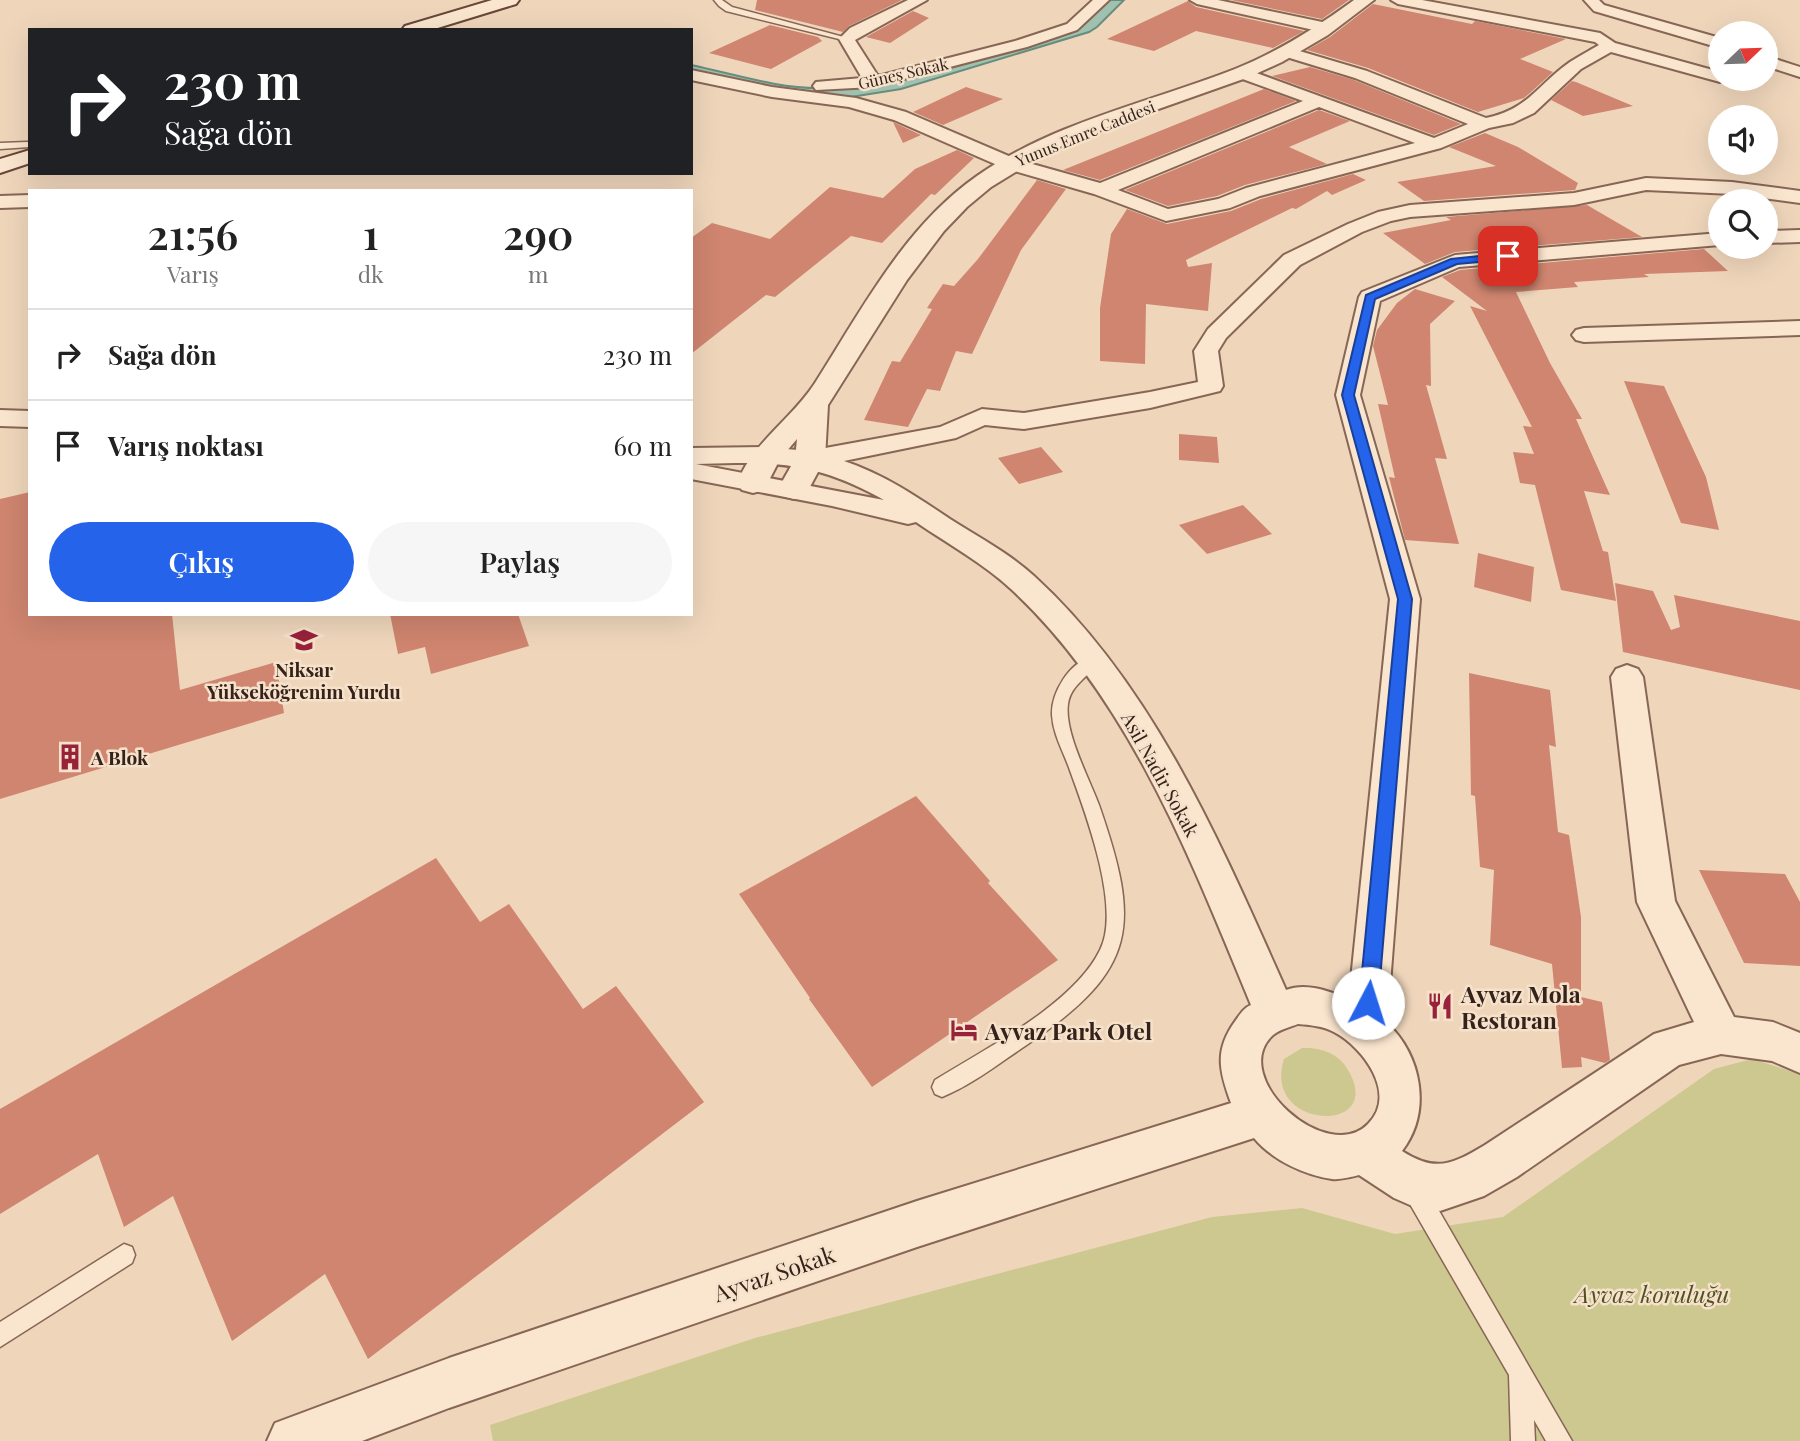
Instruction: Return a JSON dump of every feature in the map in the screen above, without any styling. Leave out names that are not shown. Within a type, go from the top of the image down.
[{"type":"street","name":"Güneş Sokak","points":[[693,62],[801,84],[837,86],[873,82],[1021,44],[1063,30],[1079,22],[1102,0]]},
{"type":"street","points":[[1197,0],[1327,28]]},
{"type":"street","name":"Yunus Emre Caddesi","points":[[753,483],[765,456],[815,407],[902,269],[938,223],[983,183],[1011,163],[1088,129],[1243,73],[1327,28],[1366,0]]},
{"type":"street","points":[[1398,0],[1604,42],[1708,73]]},
{"type":"street","points":[[873,82],[847,39],[856,31],[915,1]]},
{"type":"street","points":[[419,28],[519,2]]},
{"type":"street","points":[[448,28],[519,2]]},
{"type":"street","points":[[1604,42],[1604,34],[1593,12],[1595,4],[1708,39]]},
{"type":"street","points":[[693,75],[772,92],[850,102],[900,116],[1011,163],[1101,190],[1166,215],[1223,204],[1253,192],[1434,144],[1484,124],[1507,119],[1528,109],[1604,42]]},
{"type":"street","points":[[1286,52],[1361,74],[1484,124]]},
{"type":"street","points":[[1778,67],[1800,72]]},
{"type":"street","points":[[1243,73],[1434,144]]},
{"type":"street","points":[[1101,190],[1318,101]]},
{"type":"street","points":[[810,459],[947,433],[982,417],[1024,421],[1150,400],[1211,386],[1206,351],[1216,334],[1273,278],[1292,260],[1385,216],[1410,211],[1574,199],[1646,184],[1718,187],[1800,197]]},
{"type":"street","points":[[0,202],[28,201]]},
{"type":"street","points":[[1366,1030],[1405,599],[1348,395],[1370,297],[1455,261],[1708,240]]},
{"type":"street","points":[[1584,335],[1800,328]]},
{"type":"street","name":"Yunus Emre Caddesi","points":[[794,489],[810,459],[815,407]]},
{"type":"street","points":[[0,418],[28,419]]},
{"type":"street","name":"Asil Nadir Sokak","points":[[693,456],[810,459],[852,473],[879,486],[934,521],[1022,582],[1060,622],[1135,722],[1222,888],[1274,1010]]},
{"type":"street","name":"Asil Nadir Sokak","points":[[693,471],[794,489],[934,521]]},
{"type":"street","points":[[1628,677],[1656,902],[1721,1035]]},
{"type":"street","points":[[1296,1005],[1320,1007],[1344,1015],[1366,1030],[1384,1050],[1397,1072],[1401,1097],[1398,1119],[1385,1139],[1365,1153],[1337,1157],[1309,1151],[1282,1136],[1259,1115],[1245,1090],[1239,1064],[1244,1040],[1256,1022],[1274,1010],[1296,1005]]},
{"type":"street","points":[[1365,1153],[1410,1182],[1440,1188],[1468,1180],[1501,1161],[1669,1048],[1721,1035],[1773,1042],[1800,1053]]},
{"type":"street","name":"Ayvaz Sokak","points":[[293,1441],[449,1383],[918,1224],[1259,1115]]},
{"type":"lane","points":[[719,0],[721,5],[729,9],[847,39]]},
{"type":"lane","points":[[942,1087],[1064,1007],[1089,982],[1110,951],[1116,925],[1111,877],[1087,795],[1060,721],[1060,702],[1069,682],[1091,662]]},
{"type":"lane","points":[[1410,1182],[1560,1441]]},
{"type":"lane","points":[[0,1335],[124,1255]]},
{"type":"lane","points":[[1521,1373],[1520,1424],[1523,1441]]},
{"type":"green space","points":[[1302,1048],[1328,1052],[1340,1059],[1348,1070],[1356,1091],[1351,1106],[1339,1114],[1322,1116],[1304,1111],[1290,1100],[1282,1083],[1284,1059]]},
{"type":"green space","name":"Ayvaz koruluğu","points":[[1752,1059],[1800,1074],[1800,1441],[493,1441],[490,1425],[755,1338],[1212,1217],[1302,1208],[1395,1234],[1503,1217],[1714,1069]]},
{"type":"shaded area","points":[[1109,0],[1124,0],[1089,32],[901,89],[851,97],[813,96],[693,71],[693,65],[773,84],[806,88],[887,82],[950,68],[1073,31],[1089,20]]},
{"type":"building","points":[[757,0],[902,0],[849,26],[843,32],[755,10]]},
{"type":"building","points":[[1231,0],[1349,0],[1322,19]]},
{"type":"building","points":[[1188,1],[1196,7],[1304,31],[1273,48],[1196,31],[1154,51],[1107,39]]},
{"type":"building","points":[[1373,4],[1566,39],[1520,59],[1553,72],[1524,98],[1478,112],[1368,68],[1307,50],[1330,37]]},
{"type":"building","points":[[913,11],[929,18],[890,43],[866,37]]},
{"type":"building","points":[[770,25],[818,37],[822,41],[771,69],[709,53]]},
{"type":"building","points":[[1310,67],[1354,80],[1461,124],[1434,135],[1272,76]]},
{"type":"building","points":[[1572,81],[1633,106],[1583,116],[1551,100]]},
{"type":"building","points":[[966,87],[1003,99],[943,125],[913,112]]},
{"type":"building","points":[[1264,89],[1296,101],[1100,180],[1063,170]]},
{"type":"building","points":[[1319,110],[1350,121],[1289,147],[1327,164],[1245,185],[1217,196],[1168,206],[1125,190]]},
{"type":"building","points":[[893,122],[921,135],[903,143]]},
{"type":"building","points":[[1485,133],[1518,147],[1578,183],[1575,190],[1424,201],[1397,182],[1496,166],[1449,147]]},
{"type":"building","points":[[957,150],[974,158],[935,195],[931,194],[882,243],[851,236],[775,297],[766,295],[693,352],[693,237],[712,223],[770,239],[830,187],[883,198],[915,169]]},
{"type":"building","points":[[1353,174],[1366,180],[1332,195],[1327,191],[1296,209],[1292,208],[1186,260],[1188,267],[1212,263],[1208,311],[1146,304],[1145,364],[1100,361],[1100,308],[1111,234],[1127,209],[1167,224],[1231,211],[1261,199]]},
{"type":"building","points":[[1037,180],[1066,189],[1021,250],[972,354],[956,351],[940,391],[927,389],[908,427],[864,420],[892,361],[900,362],[932,309],[927,308],[943,284],[954,286],[978,259]]},
{"type":"building","points":[[1587,205],[1642,237],[1455,252],[1425,264],[1383,233],[1451,220],[1446,217]]},
{"type":"building","points":[[1704,249],[1708,253],[1708,259],[1715,259],[1728,271],[1644,274],[1649,277],[1574,282],[1578,287],[1516,292],[1550,363],[1582,419],[1576,419],[1610,495],[1584,491],[1603,551],[1608,552],[1616,601],[1561,590],[1535,485],[1520,483],[1513,452],[1534,454],[1523,426],[1532,427],[1470,306],[1487,311],[1442,277],[1460,270]]},
{"type":"building","points":[[1415,289],[1455,301],[1430,324],[1431,386],[1426,385],[1447,459],[1435,458],[1459,544],[1405,540],[1389,477],[1395,478],[1378,404],[1388,405],[1373,346],[1377,330],[1397,303]]},
{"type":"building","points":[[1624,381],[1664,386],[1706,477],[1719,530],[1681,523]]},
{"type":"building","points":[[1179,434],[1217,437],[1219,463],[1179,460]]},
{"type":"building","points":[[1041,447],[1063,472],[1019,484],[998,458]]},
{"type":"building","points":[[28,492],[28,616],[172,616],[180,690],[276,662],[284,713],[0,799],[0,499]]},
{"type":"building","points":[[1243,505],[1272,534],[1207,554],[1179,525]]},
{"type":"building","points":[[1478,553],[1534,567],[1531,602],[1474,587]]},
{"type":"building","points":[[1615,583],[1653,591],[1671,630],[1680,627],[1674,595],[1800,621],[1800,690],[1623,652]]},
{"type":"building","points":[[390,616],[519,616],[529,646],[431,674],[425,647],[398,654]]},
{"type":"building","points":[[1469,673],[1550,690],[1556,747],[1549,745],[1558,832],[1569,835],[1581,917],[1581,997],[1602,1002],[1610,1060],[1605,1063],[1581,1057],[1582,1067],[1562,1068],[1552,964],[1490,945],[1494,870],[1480,867],[1475,796],[1471,795]]},
{"type":"building","points":[[916,796],[990,881],[988,883],[1058,960],[872,1087],[739,894]]},
{"type":"building","points":[[436,858],[480,922],[509,904],[583,1009],[616,986],[704,1102],[368,1359],[325,1274],[232,1341],[173,1196],[124,1227],[98,1154],[0,1214],[0,1109]]},
{"type":"building","points":[[1699,870],[1785,874],[1800,902],[1800,966],[1744,963]]},
{"type":"place","name":"Niksar Yükseköğrenim Yurdu","points":[[304,640]]},
{"type":"place","name":"A Blok","points":[[70,757]]},
{"type":"place","name":"Ayvaz Mola Restoran","points":[[1440,1006]]},
{"type":"place","name":"Ayvaz Park Otel","points":[[964,1030]]},
{"type":"route","points":[[1368,1003],[1405,599],[1348,395],[1370,297],[1455,261],[1508,256]]}]
